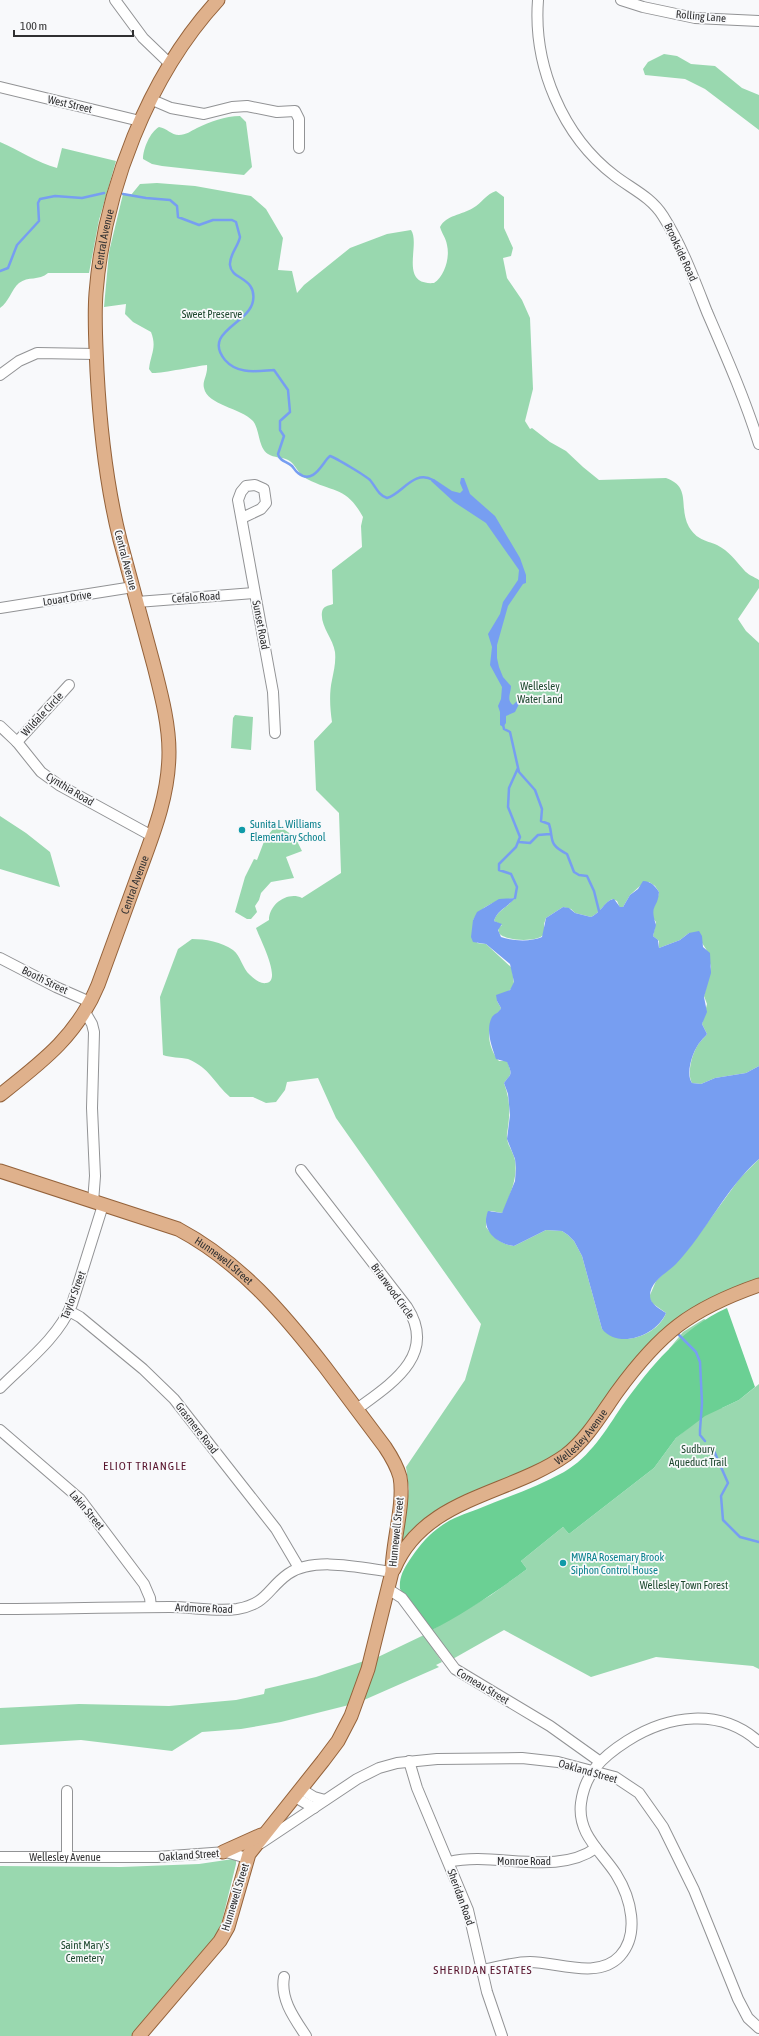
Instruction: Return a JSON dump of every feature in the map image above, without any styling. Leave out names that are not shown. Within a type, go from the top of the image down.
[{"type":"main road","name":"Central Avenue","points":[[0,1096],[54,1052],[72,1031],[88,1007],[152,836],[166,786],[168,738],[162,699],[119,534],[106,472],[101,429],[96,354],[96,296],[103,243],[121,177],[140,121],[169,63],[218,0]]},
{"type":"main road","name":"Hunnewell Street","points":[[0,1171],[178,1229],[196,1239],[233,1266],[280,1310],[392,1458],[400,1478],[400,1494],[392,1558],[392,1572],[372,1657],[354,1708],[338,1741],[264,1834],[247,1858],[228,1927],[220,1941],[139,2036]]},
{"type":"main road","name":"Wellesley Avenue","points":[[392,1572],[408,1543],[432,1521],[463,1502],[548,1465],[574,1449],[638,1365],[676,1326],[714,1302],[759,1285]]},
{"type":"main road","points":[[223,1852],[264,1834]]},
{"type":"street","points":[[115,0],[143,38],[169,63]]},
{"type":"street","name":"Brookside Road","points":[[538,0],[537,10],[541,56],[558,107],[585,147],[600,164],[652,202],[663,215],[681,247],[747,406],[759,444]]},
{"type":"street","name":"Rolling Lane","points":[[621,0],[643,7],[695,18],[759,21]]},
{"type":"street","name":"West Street","points":[[0,87],[140,121]]},
{"type":"street","points":[[150,99],[172,108],[204,114],[232,107],[247,106],[278,112],[295,111],[299,118],[299,148]]},
{"type":"street","points":[[0,375],[23,358],[37,353],[96,354]]},
{"type":"street","name":"Sunset Road","points":[[242,518],[254,593],[274,697],[275,733]]},
{"type":"street","name":"Louart Drive","points":[[0,608],[133,587]]},
{"type":"street","name":"Cefalo Road","points":[[137,602],[254,593]]},
{"type":"street","name":"Wildale Circle","points":[[16,742],[68,685]]},
{"type":"street","name":"Cynthia Road","points":[[0,726],[16,742],[41,772],[59,785],[152,836]]},
{"type":"street","name":"Booth Street","points":[[0,958],[56,987],[88,1007]]},
{"type":"street","name":"Taylor Street","points":[[0,1388],[53,1335],[69,1311],[98,1203],[95,1176],[92,1108],[94,1031],[88,1007]]},
{"type":"street","name":"Briarwood Circle","points":[[301,1170],[407,1306],[415,1322],[416,1344],[414,1354],[407,1368],[394,1382],[357,1410]]},
{"type":"street","name":"Grasmere Road","points":[[69,1311],[80,1317],[143,1369],[174,1399],[276,1529],[299,1568]]},
{"type":"street","name":"Lakin Street","points":[[0,1430],[64,1484],[84,1503],[144,1584],[150,1598],[151,1607]]},
{"type":"street","name":"Ardmore Road","points":[[0,1609],[190,1607],[225,1610],[250,1606],[267,1596],[283,1578],[299,1568],[316,1565],[329,1565],[392,1572]]},
{"type":"street","name":"Comeau Street","points":[[388,1589],[402,1598],[455,1669],[555,1729],[599,1761]]},
{"type":"street","points":[[482,1970],[530,1962],[595,1968],[607,1965],[621,1955],[630,1938],[632,1926],[631,1914],[620,1880],[585,1832],[580,1813],[585,1785],[592,1770],[599,1761],[613,1750],[643,1732],[663,1723],[682,1719],[704,1718],[724,1722],[743,1730],[759,1742]]},
{"type":"street","name":"Oakland Street","points":[[254,1847],[373,1770],[390,1764],[409,1761],[522,1758],[558,1762],[615,1777],[630,1785],[644,1798],[657,1816],[689,1878],[738,1999],[748,2018],[759,2028]]},
{"type":"street","name":"Sheridan Road","points":[[409,1761],[415,1784],[468,1910],[490,2002],[502,2036]]},
{"type":"street","points":[[67,1791],[68,1856]]},
{"type":"street","points":[[298,1793],[325,1800]]},
{"type":"street","points":[[298,1793],[314,1808]]},
{"type":"street","name":"Monroe Road","points":[[449,1862],[467,1860],[554,1861],[581,1856],[596,1848]]},
{"type":"street","name":"Oakland Street","points":[[130,1857],[191,1856],[223,1852],[236,1854],[247,1858]]},
{"type":"street","name":"Wellesley Avenue","points":[[0,1857],[130,1857]]},
{"type":"street","points":[[284,1976],[283,1987],[285,1997],[293,2016],[306,2036]]},
{"type":"green space","points":[[664,54],[677,56],[691,64],[715,66],[742,88],[759,95],[759,130],[705,89],[685,79],[645,75],[643,69],[648,62]]},
{"type":"green space","points":[[240,116],[246,122],[252,167],[244,175],[162,166],[152,164],[143,159],[144,150],[148,141],[159,127],[176,135],[182,135],[218,120]]},
{"type":"green space","points":[[0,142],[43,163],[57,168],[62,148],[116,161],[99,220],[89,273],[48,273],[41,277],[22,281],[16,286],[6,303],[0,308]]},
{"type":"green space","name":"Wellesley Water Land","points":[[157,183],[195,186],[251,196],[266,209],[283,238],[278,270],[292,271],[297,293],[304,285],[350,248],[387,234],[411,230],[414,245],[414,271],[417,278],[423,282],[434,283],[444,271],[448,255],[446,243],[440,227],[446,220],[473,208],[489,194],[496,191],[504,197],[504,228],[513,248],[511,256],[503,258],[507,278],[522,300],[530,318],[533,389],[525,421],[530,429],[532,428],[550,442],[566,451],[599,480],[666,478],[674,482],[682,492],[686,520],[695,535],[725,550],[745,571],[759,580],[759,588],[738,619],[746,631],[759,643],[759,1066],[746,1073],[715,1078],[701,1084],[692,1083],[690,1079],[691,1061],[695,1050],[707,1034],[702,1024],[707,1004],[704,996],[711,967],[706,949],[702,943],[689,933],[680,940],[659,948],[659,941],[653,936],[656,922],[653,911],[659,892],[655,886],[649,882],[640,886],[630,895],[623,907],[620,908],[617,901],[612,899],[591,917],[575,913],[571,909],[563,907],[546,918],[544,924],[544,934],[535,939],[521,940],[507,938],[499,933],[498,928],[502,925],[494,921],[495,917],[514,898],[501,900],[490,904],[481,910],[473,920],[477,943],[486,944],[512,968],[514,984],[512,988],[497,1001],[501,1008],[491,1021],[489,1028],[490,1042],[495,1056],[499,1061],[507,1061],[510,1069],[510,1076],[504,1083],[509,1108],[507,1138],[516,1167],[511,1192],[504,1210],[502,1213],[491,1211],[487,1214],[486,1227],[489,1231],[502,1242],[514,1246],[546,1230],[562,1231],[568,1235],[574,1241],[582,1256],[602,1329],[612,1336],[626,1339],[633,1338],[647,1333],[659,1325],[666,1313],[652,1303],[650,1299],[650,1295],[656,1281],[689,1248],[740,1178],[759,1159],[759,1282],[688,1315],[575,1448],[457,1504],[401,1545],[409,1489],[406,1467],[465,1380],[481,1324],[336,1118],[318,1078],[287,1082],[285,1090],[276,1102],[266,1103],[253,1097],[230,1097],[202,1067],[188,1059],[163,1055],[160,997],[178,949],[192,939],[208,940],[219,943],[229,947],[236,953],[247,972],[255,980],[264,983],[271,981],[271,968],[256,928],[269,920],[272,909],[280,900],[291,896],[302,898],[341,873],[339,813],[316,790],[314,741],[332,722],[330,696],[335,663],[335,652],[323,622],[322,612],[325,607],[333,604],[332,570],[362,547],[361,526],[363,517],[357,507],[345,495],[307,479],[301,475],[291,462],[286,459],[268,454],[262,447],[253,421],[206,394],[204,380],[207,372],[207,365],[152,373],[149,369],[154,347],[151,332],[133,322],[125,314],[126,304],[104,307],[109,252],[123,194],[131,195],[140,184]]},
{"type":"green space","points":[[235,715],[253,717],[251,750],[231,748],[233,718]]},
{"type":"green space","points":[[0,816],[26,833],[50,852],[60,887],[0,869]]},
{"type":"green space","points":[[282,828],[295,837],[302,851],[286,857],[294,878],[271,882],[261,893],[255,906],[257,912],[251,919],[247,919],[235,912],[245,877],[254,859],[257,860],[265,839],[273,829]]},
{"type":"green space","points":[[727,1308],[755,1387],[739,1400],[705,1416],[676,1438],[654,1468],[569,1534],[563,1527],[521,1561],[527,1569],[480,1602],[430,1631],[400,1589],[401,1578],[405,1568],[425,1539],[442,1525],[462,1515],[522,1492],[564,1472],[573,1466],[590,1451],[633,1391],[668,1350],[695,1327]]},
{"type":"green space","name":"Wellesley Town Forest","points":[[704,1319],[708,1321],[722,1408],[739,1400],[759,1384],[759,1669],[753,1666],[656,1657],[591,1677],[504,1630],[451,1660],[430,1631],[491,1595],[527,1569],[521,1561],[563,1527],[569,1534],[654,1468],[676,1438],[687,1429],[669,1349],[683,1332]]},
{"type":"green space","points":[[424,1635],[442,1662],[436,1665],[439,1667],[364,1700],[378,1657]]},
{"type":"green space","points":[[364,1661],[349,1705],[281,1722],[241,1729],[202,1732],[172,1751],[81,1740],[0,1745],[0,1708],[79,1704],[169,1706],[236,1700],[264,1694],[265,1689],[316,1677]]},
{"type":"green space","name":"Saint Mary's Cemetery","points":[[233,1859],[236,1861],[236,1864],[222,1921],[216,1936],[132,2036],[0,2036],[0,1866],[121,1867],[199,1864]]},
{"type":"water","points":[[461,478],[464,478],[470,494],[495,516],[520,558],[526,575],[526,583],[523,584],[508,606],[497,645],[499,667],[503,677],[511,686],[509,696],[510,701],[513,705],[517,701],[520,702],[515,712],[506,716],[506,723],[503,727],[500,725],[500,712],[498,706],[501,699],[502,687],[490,665],[492,647],[488,634],[500,614],[503,602],[518,580],[519,570],[486,523],[454,502],[431,481],[434,479],[452,491],[460,493],[463,490],[460,483]]},
{"type":"water","points":[[643,881],[652,884],[659,892],[653,913],[656,925],[653,936],[658,940],[659,948],[680,940],[689,933],[699,931],[702,936],[703,947],[710,953],[711,973],[704,997],[707,1012],[702,1024],[707,1034],[698,1045],[693,1055],[689,1074],[692,1083],[701,1084],[715,1078],[746,1073],[759,1066],[759,1159],[736,1183],[687,1251],[653,1286],[650,1299],[656,1306],[666,1313],[661,1321],[655,1328],[646,1333],[627,1339],[609,1335],[602,1329],[582,1256],[574,1241],[568,1235],[562,1231],[546,1230],[514,1246],[508,1245],[496,1239],[488,1230],[486,1218],[488,1211],[502,1213],[515,1181],[515,1159],[507,1139],[510,1115],[508,1094],[504,1083],[510,1076],[511,1072],[507,1062],[496,1059],[489,1033],[492,1017],[501,1008],[497,1001],[496,995],[510,990],[514,982],[510,964],[486,944],[473,942],[471,937],[473,920],[477,912],[499,899],[515,898],[495,917],[494,921],[502,924],[498,930],[501,937],[516,940],[532,940],[542,937],[546,918],[563,907],[569,908],[575,913],[591,917],[608,902],[614,899],[620,907],[623,907],[630,895],[638,889]]},
{"type":"waterway","points":[[0,271],[8,268],[17,245],[39,221],[38,203],[40,199],[55,196],[82,198],[104,193]]},
{"type":"waterway","points":[[123,194],[170,200],[177,206],[178,217],[199,225],[213,220],[232,220],[236,222],[240,237],[230,261],[231,270],[251,287],[253,301],[250,309],[244,316],[223,335],[219,342],[219,350],[225,360],[236,368],[248,371],[274,370],[288,390],[290,412],[280,421],[280,430],[284,436],[278,454],[280,459],[290,464],[298,473],[309,477],[313,475],[330,456],[344,463],[370,480],[379,493],[387,498],[393,496],[408,483],[414,480],[426,477],[433,480]]},
{"type":"waterway","points":[[503,724],[504,729],[510,732],[519,772],[535,790],[542,809],[541,821],[549,824],[552,841],[556,847],[567,854],[574,872],[579,875],[587,876],[594,891],[599,911]]},
{"type":"waterway","points":[[515,898],[517,887],[511,874],[499,870],[499,864],[516,847],[520,837],[508,807],[509,788],[518,768]]},
{"type":"waterway","points":[[519,842],[530,843],[538,835],[550,834]]},
{"type":"waterway","points":[[678,1334],[696,1352],[700,1362],[702,1403],[700,1435],[705,1441]]},
{"type":"waterway","points":[[714,1451],[728,1483],[721,1496],[723,1520],[740,1537],[759,1542]]},
{"type":"place","name":"Sunita L. Williams Elementary School","points":[[242,830]]},
{"type":"place","name":"MWRA Rosemary Brook Siphon Control House","points":[[563,1563]]},
{"type":"district","name":"ELIOT TRIANGLE","points":[[145,1466]]},
{"type":"district","name":"SHERIDAN ESTATES","points":[[483,1970]]},
{"type":"park label","name":"Sweet Preserve","points":[[212,314]]},
{"type":"park label","name":"Sudbury Aqueduct Trail","points":[[698,1455]]}]
